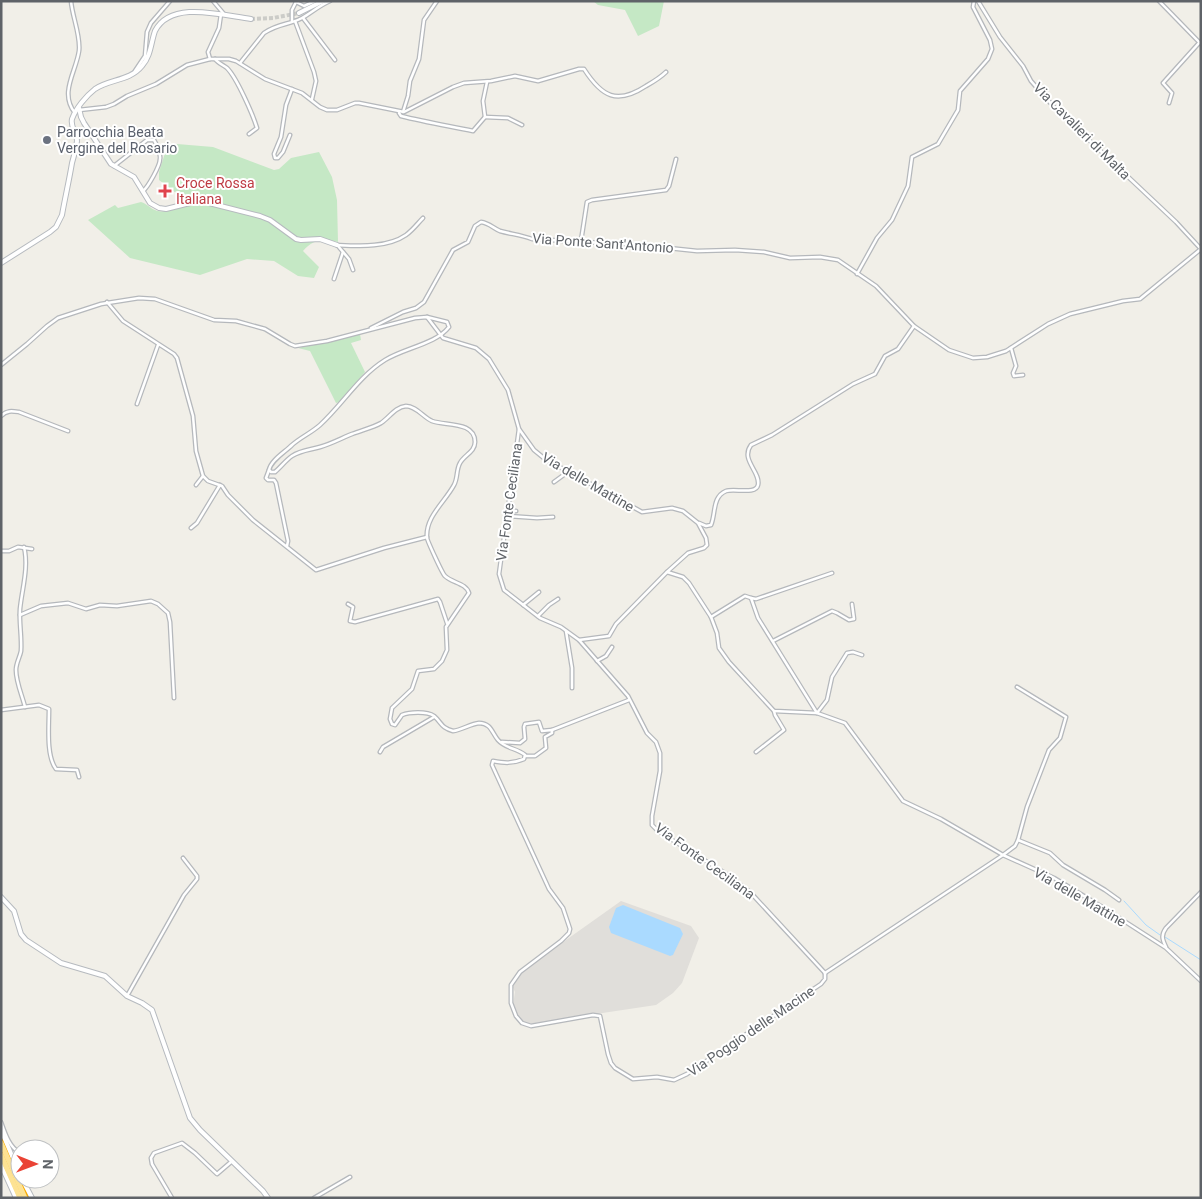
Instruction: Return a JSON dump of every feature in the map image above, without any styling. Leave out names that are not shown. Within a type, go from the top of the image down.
[{"type":"highway","points":[[1,1143],[26,1198]]},
{"type":"highway","points":[[1,1155],[20,1198]]},
{"type":"street","points":[[71,1],[80,45],[77,62],[70,78],[68,93],[71,107],[75,113]]},
{"type":"street","points":[[133,74],[145,56],[147,32],[151,23],[170,1]]},
{"type":"street","points":[[213,1],[223,14]]},
{"type":"street","points":[[312,99],[316,81],[314,72],[294,21],[292,10],[296,2],[304,6],[315,1]]},
{"type":"street","points":[[299,13],[323,1]]},
{"type":"street","points":[[240,63],[264,33],[274,26],[302,18],[330,1]]},
{"type":"street","points":[[402,112],[408,96],[410,81],[419,59],[424,20],[437,1]]},
{"type":"street","points":[[858,274],[877,238],[892,220],[908,186],[912,156],[938,144],[958,110],[960,91],[988,59],[992,50],[990,40],[973,7],[976,1]]},
{"type":"street","name":"Via Cavalieri di Malta","points":[[976,1],[1000,37],[1023,66],[1037,89],[1176,222],[1201,249]]},
{"type":"street","points":[[1158,1],[1199,42]]},
{"type":"street","points":[[72,121],[96,89],[133,74],[142,66],[146,60],[155,31],[159,24],[170,14],[179,9],[194,7],[251,19]]},
{"type":"street","points":[[210,59],[208,52],[223,14]]},
{"type":"street","points":[[302,18],[335,60]]},
{"type":"street","points":[[1169,103],[1172,93],[1163,83],[1199,42],[1201,36]]},
{"type":"street","points":[[75,113],[114,104],[127,96],[156,84],[187,65],[210,59],[229,59],[240,63],[265,78],[312,99],[320,107],[330,110],[341,109],[356,103],[384,107],[398,112],[402,112],[460,84],[515,76],[538,81],[572,70],[582,69],[590,80],[606,93],[620,97],[636,93],[666,72]]},
{"type":"street","points":[[214,59],[227,68],[233,76],[254,120],[257,128],[249,134]]},
{"type":"street","points":[[398,112],[404,117],[473,131],[485,117],[483,100],[487,81]]},
{"type":"street","points":[[290,135],[283,152],[278,158],[275,158],[274,154],[282,136],[286,105],[292,89]]},
{"type":"street","points":[[1,263],[50,232],[59,222],[77,141],[72,121],[75,113]]},
{"type":"street","points":[[79,113],[104,155],[114,166],[134,177],[150,203],[159,208],[166,209],[198,201],[260,216],[270,220],[296,239],[320,239],[337,245],[364,246],[395,241],[407,235],[423,218]]},
{"type":"street","points":[[485,117],[508,118],[522,125]]},
{"type":"street","points":[[114,166],[147,140],[154,140],[157,144],[160,159],[155,172],[143,191]]},
{"type":"street","points":[[581,241],[584,210],[587,202],[666,190],[676,158]]},
{"type":"street","name":"Via Ponte Sant'Antonio","points":[[368,330],[403,312],[416,308],[424,302],[453,250],[468,242],[475,226],[481,222],[488,223],[498,230],[519,234],[532,239],[640,245],[697,251],[755,252],[790,258],[820,257],[838,260],[876,286],[914,326],[949,350],[968,357],[988,357],[1011,348],[1048,324],[1070,314],[1140,298],[1201,249]]},
{"type":"street","points":[[337,245],[349,259],[353,270]]},
{"type":"street","points":[[334,279],[343,252]]},
{"type":"street","points":[[1,364],[54,320],[107,302],[134,298],[156,299],[214,320],[236,321],[265,329],[295,346],[327,341],[415,318],[427,317],[447,322],[448,328],[425,344],[408,348],[367,373],[319,425],[296,441],[272,463],[266,479],[274,480],[276,483],[288,541],[287,547]]},
{"type":"street","points":[[107,302],[123,321],[174,354],[181,367],[193,416],[196,451],[203,476],[208,481],[220,485],[253,520],[316,570],[427,537]]},
{"type":"street","name":"Via delle Mattine","points":[[427,317],[443,338],[476,348],[489,359],[508,390],[519,429],[534,450],[545,460],[642,512],[672,508],[683,511],[698,523]]},
{"type":"street","points":[[698,523],[706,526],[711,525],[716,503],[725,492],[732,490],[754,490],[758,487],[759,482],[748,458],[751,445],[772,435],[852,384],[875,374],[885,356],[898,349],[914,326]]},
{"type":"street","points":[[138,404],[158,345]]},
{"type":"street","points":[[1011,348],[1016,366],[1013,373],[1014,376],[1023,375]]},
{"type":"street","points":[[269,470],[275,472],[290,457],[324,446],[378,424],[404,407],[412,408],[436,422],[450,424],[472,432],[475,438],[474,448],[461,462],[454,485],[429,522],[427,537],[443,574],[449,579],[465,586],[468,595],[446,628],[447,650],[442,661],[434,669],[418,671],[412,689],[392,708],[390,719],[391,723],[395,725],[399,717],[405,714],[425,714],[434,717],[442,726],[453,731],[473,724],[486,724],[500,742],[526,756]]},
{"type":"street","points":[[1,416],[11,410],[68,431]]},
{"type":"street","name":"Via Fonte Ceciliana","points":[[519,429],[499,574],[504,590],[538,616],[579,640],[622,688],[647,733],[656,742],[660,753],[660,772],[652,825],[725,873],[750,892],[825,973]]},
{"type":"street","points":[[554,482],[566,474],[566,470]]},
{"type":"street","points":[[196,485],[203,476]]},
{"type":"street","points":[[190,528],[197,523],[220,485]]},
{"type":"street","points":[[508,511],[516,510]]},
{"type":"street","points":[[507,516],[553,517]]},
{"type":"street","points":[[579,640],[609,636],[616,624],[667,572],[688,553],[704,548],[706,538],[698,523]]},
{"type":"street","points":[[1,551],[18,546],[32,549]]},
{"type":"street","points":[[24,547],[26,554],[20,615],[22,634],[20,654],[16,668],[17,681],[25,707]]},
{"type":"street","points":[[667,572],[683,577],[689,583],[711,617],[717,633],[719,648],[729,662],[774,711],[784,730],[756,752]]},
{"type":"street","points":[[711,617],[745,596],[756,599],[832,573]]},
{"type":"street","points":[[523,605],[538,592]]},
{"type":"street","points":[[751,598],[758,618],[817,713],[827,700],[832,677],[847,653],[853,652],[862,655]]},
{"type":"street","points":[[348,604],[353,607],[350,620],[355,622],[438,599],[448,623]]},
{"type":"street","points":[[538,616],[558,599]]},
{"type":"street","points":[[20,615],[41,606],[68,603],[82,609],[100,605],[117,606],[151,601],[158,604],[168,613],[170,622],[174,698]]},
{"type":"street","points":[[773,641],[832,611],[849,620],[854,620],[852,604]]},
{"type":"street","points":[[566,631],[572,668],[572,688]]},
{"type":"street","points":[[597,661],[606,656],[612,647]]},
{"type":"street","points":[[825,973],[1015,846],[1027,807],[1049,750],[1060,738],[1066,717],[1017,687]]},
{"type":"street","points":[[500,742],[520,743],[525,739],[525,724],[539,722],[542,731],[552,730],[629,700]]},
{"type":"street","points":[[1,710],[39,705],[49,709],[50,758],[53,766],[56,769],[77,770],[78,777]]},
{"type":"street","name":"Via delle Mattine","points":[[774,711],[817,713],[845,723],[903,801],[942,819],[1004,855],[1054,878],[1166,948]]},
{"type":"street","points":[[380,752],[384,747],[434,717]]},
{"type":"street","name":"Via Poggio delle Macine","points":[[552,730],[552,733],[545,737],[546,748],[535,756],[526,756],[522,760],[512,763],[493,761],[492,765],[548,889],[563,908],[570,929],[561,941],[520,972],[513,980],[511,984],[511,1003],[519,1021],[531,1026],[593,1015],[600,1016],[608,1054],[611,1063],[616,1068],[633,1078],[656,1077],[674,1080],[696,1068],[821,984],[825,979],[825,973]]},
{"type":"street","name":"Via delle Mattine","points":[[1018,840],[1050,853],[1063,865],[1119,900]]},
{"type":"street","points":[[127,996],[184,895],[197,879],[184,858]]},
{"type":"street","points":[[1201,892],[1162,933],[1162,939],[1166,948],[1201,982]]},
{"type":"street","points":[[1,897],[14,911],[21,934],[26,940],[61,963],[101,974],[127,996],[152,1010],[190,1118],[231,1162],[264,1191],[268,1198]]},
{"type":"street","points":[[1155,941],[1162,939]]},
{"type":"street","points":[[1,1122],[10,1143]]},
{"type":"street","points":[[1,1130],[10,1152]]},
{"type":"street","points":[[172,1198],[152,1164],[151,1158],[154,1152],[182,1143],[217,1174],[231,1162]]},
{"type":"street","points":[[1,1165],[16,1198]]},
{"type":"street","points":[[314,1198],[350,1177]]},
{"type":"shaded area","points":[[621,901],[691,926],[699,938],[682,983],[673,993],[656,1005],[529,1024],[520,1020],[513,1005],[515,992],[512,985],[515,984],[521,972]]},
{"type":"green space","points":[[593,1],[664,1],[659,26],[638,36],[625,10],[598,5]]},
{"type":"green space","points":[[177,144],[213,147],[274,170],[279,169],[291,158],[319,152],[332,177],[337,200],[338,242],[328,240],[315,242],[303,251],[319,267],[314,278],[298,276],[274,261],[247,259],[200,275],[130,258],[88,220],[115,205],[118,208],[141,202],[159,211],[165,211],[171,207],[179,200],[176,193],[159,180],[159,172],[167,147]]},
{"type":"green space","points":[[360,334],[361,340],[351,343],[365,372],[340,402],[336,403],[310,351],[298,348]]},
{"type":"water","points":[[623,905],[680,928],[683,934],[673,955],[670,956],[611,933],[609,927],[616,908]]},
{"type":"waterway","points":[[1124,901],[1146,925],[1160,935]]},
{"type":"waterway","points":[[1165,937],[1201,960]]},
{"type":"tunnel","points":[[251,19],[273,18],[299,13]]},
{"type":"place","name":"Parrocchia Beata Vergine del Rosario","points":[[47,140]]},
{"type":"place","name":"Croce Rossa Italiana","points":[[165,191]]}]
